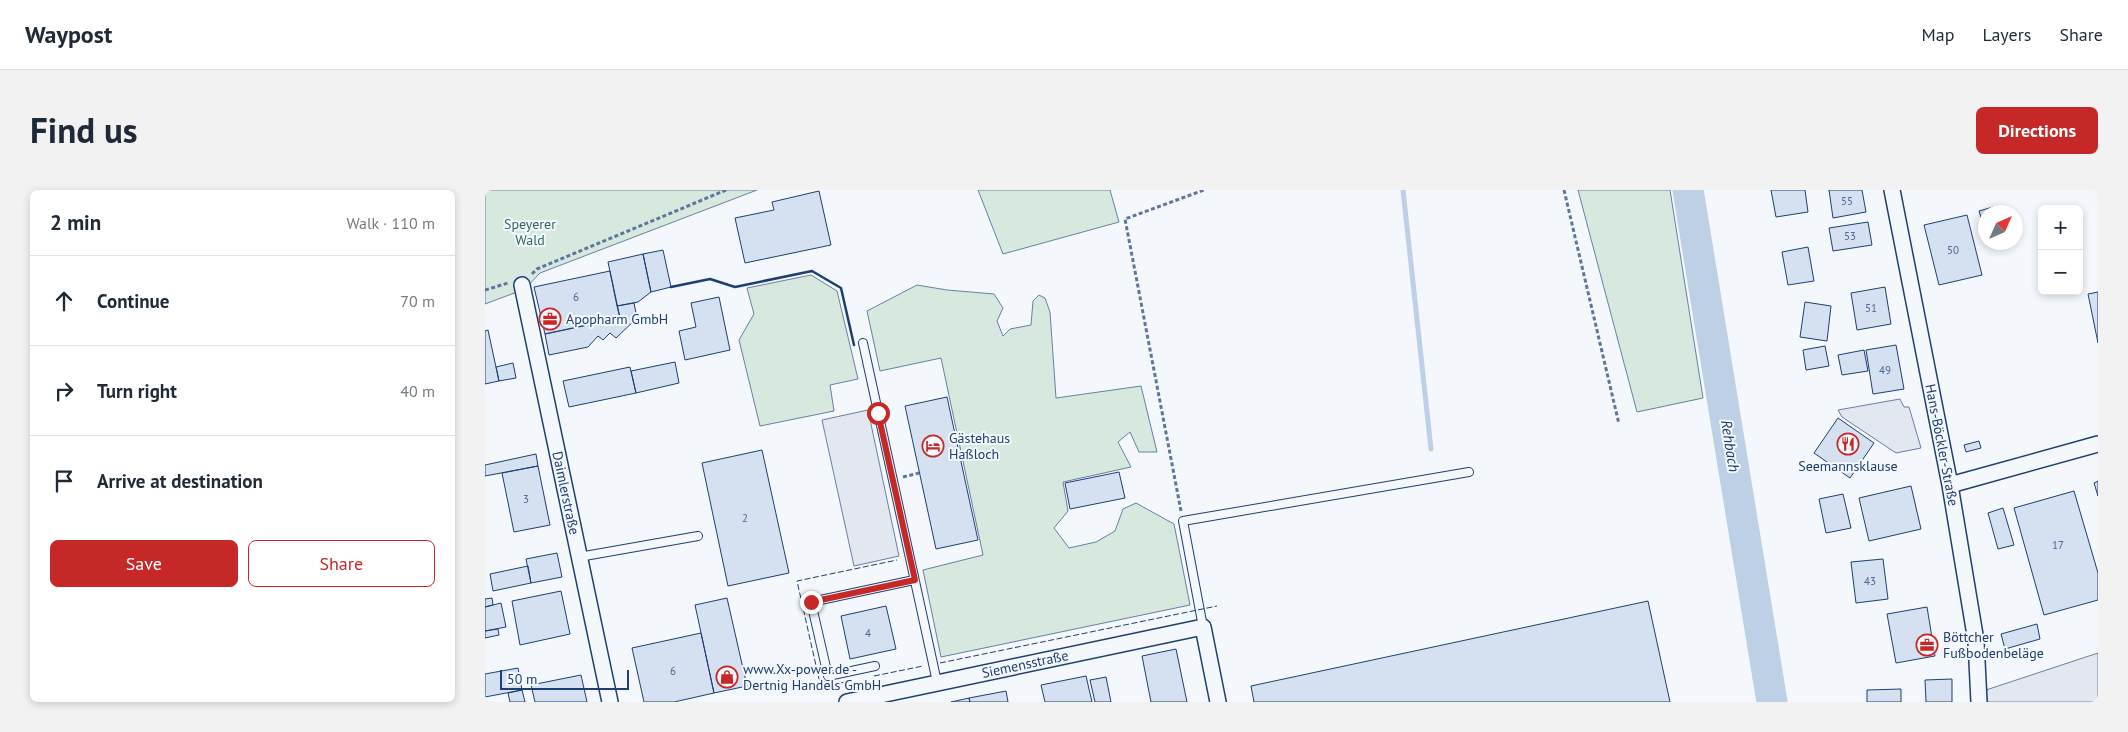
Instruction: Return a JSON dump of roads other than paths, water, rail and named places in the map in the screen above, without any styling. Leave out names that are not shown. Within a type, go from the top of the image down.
[{"type":"street","name":"Hans-Böckler-Straße","points":[[1892,190],[1950,485],[1976,641],[1979,702]]},
{"type":"street","name":"Daimlerstraße","points":[[522,285],[610,702]]},
{"type":"street","points":[[1950,485],[2098,444]]},
{"type":"street","points":[[1203,627],[1219,702]]},
{"type":"street","name":"Siemensstraße","points":[[847,702],[1203,627]]},
{"type":"lane","points":[[863,343],[937,682]]},
{"type":"lane","points":[[1203,627],[1183,521],[1469,472]]},
{"type":"lane","points":[[579,557],[698,536]]},
{"type":"lane","points":[[875,666],[828,676],[811,602],[915,580]]},
{"type":"waterway","points":[[1403,190],[1431,449]]},
{"type":"waterway","name":"Rehbach","points":[[1688,190],[1772,702]]},
{"type":"place","name":"Apopharm GmbH","points":[[550,319]]},
{"type":"place","name":"Seemannsklause","points":[[1848,444]]},
{"type":"place","name":"Gästehaus Haßloch","points":[[933,446]]},
{"type":"place","name":"Böttcher Fußbodenbeläge","points":[[1927,645]]},
{"type":"place","name":"www.Xx-power.de - Dertnig Handels GmbH","points":[[727,677]]},
{"type":"park label","name":"Speyerer Wald","points":[[530,232]]}]
